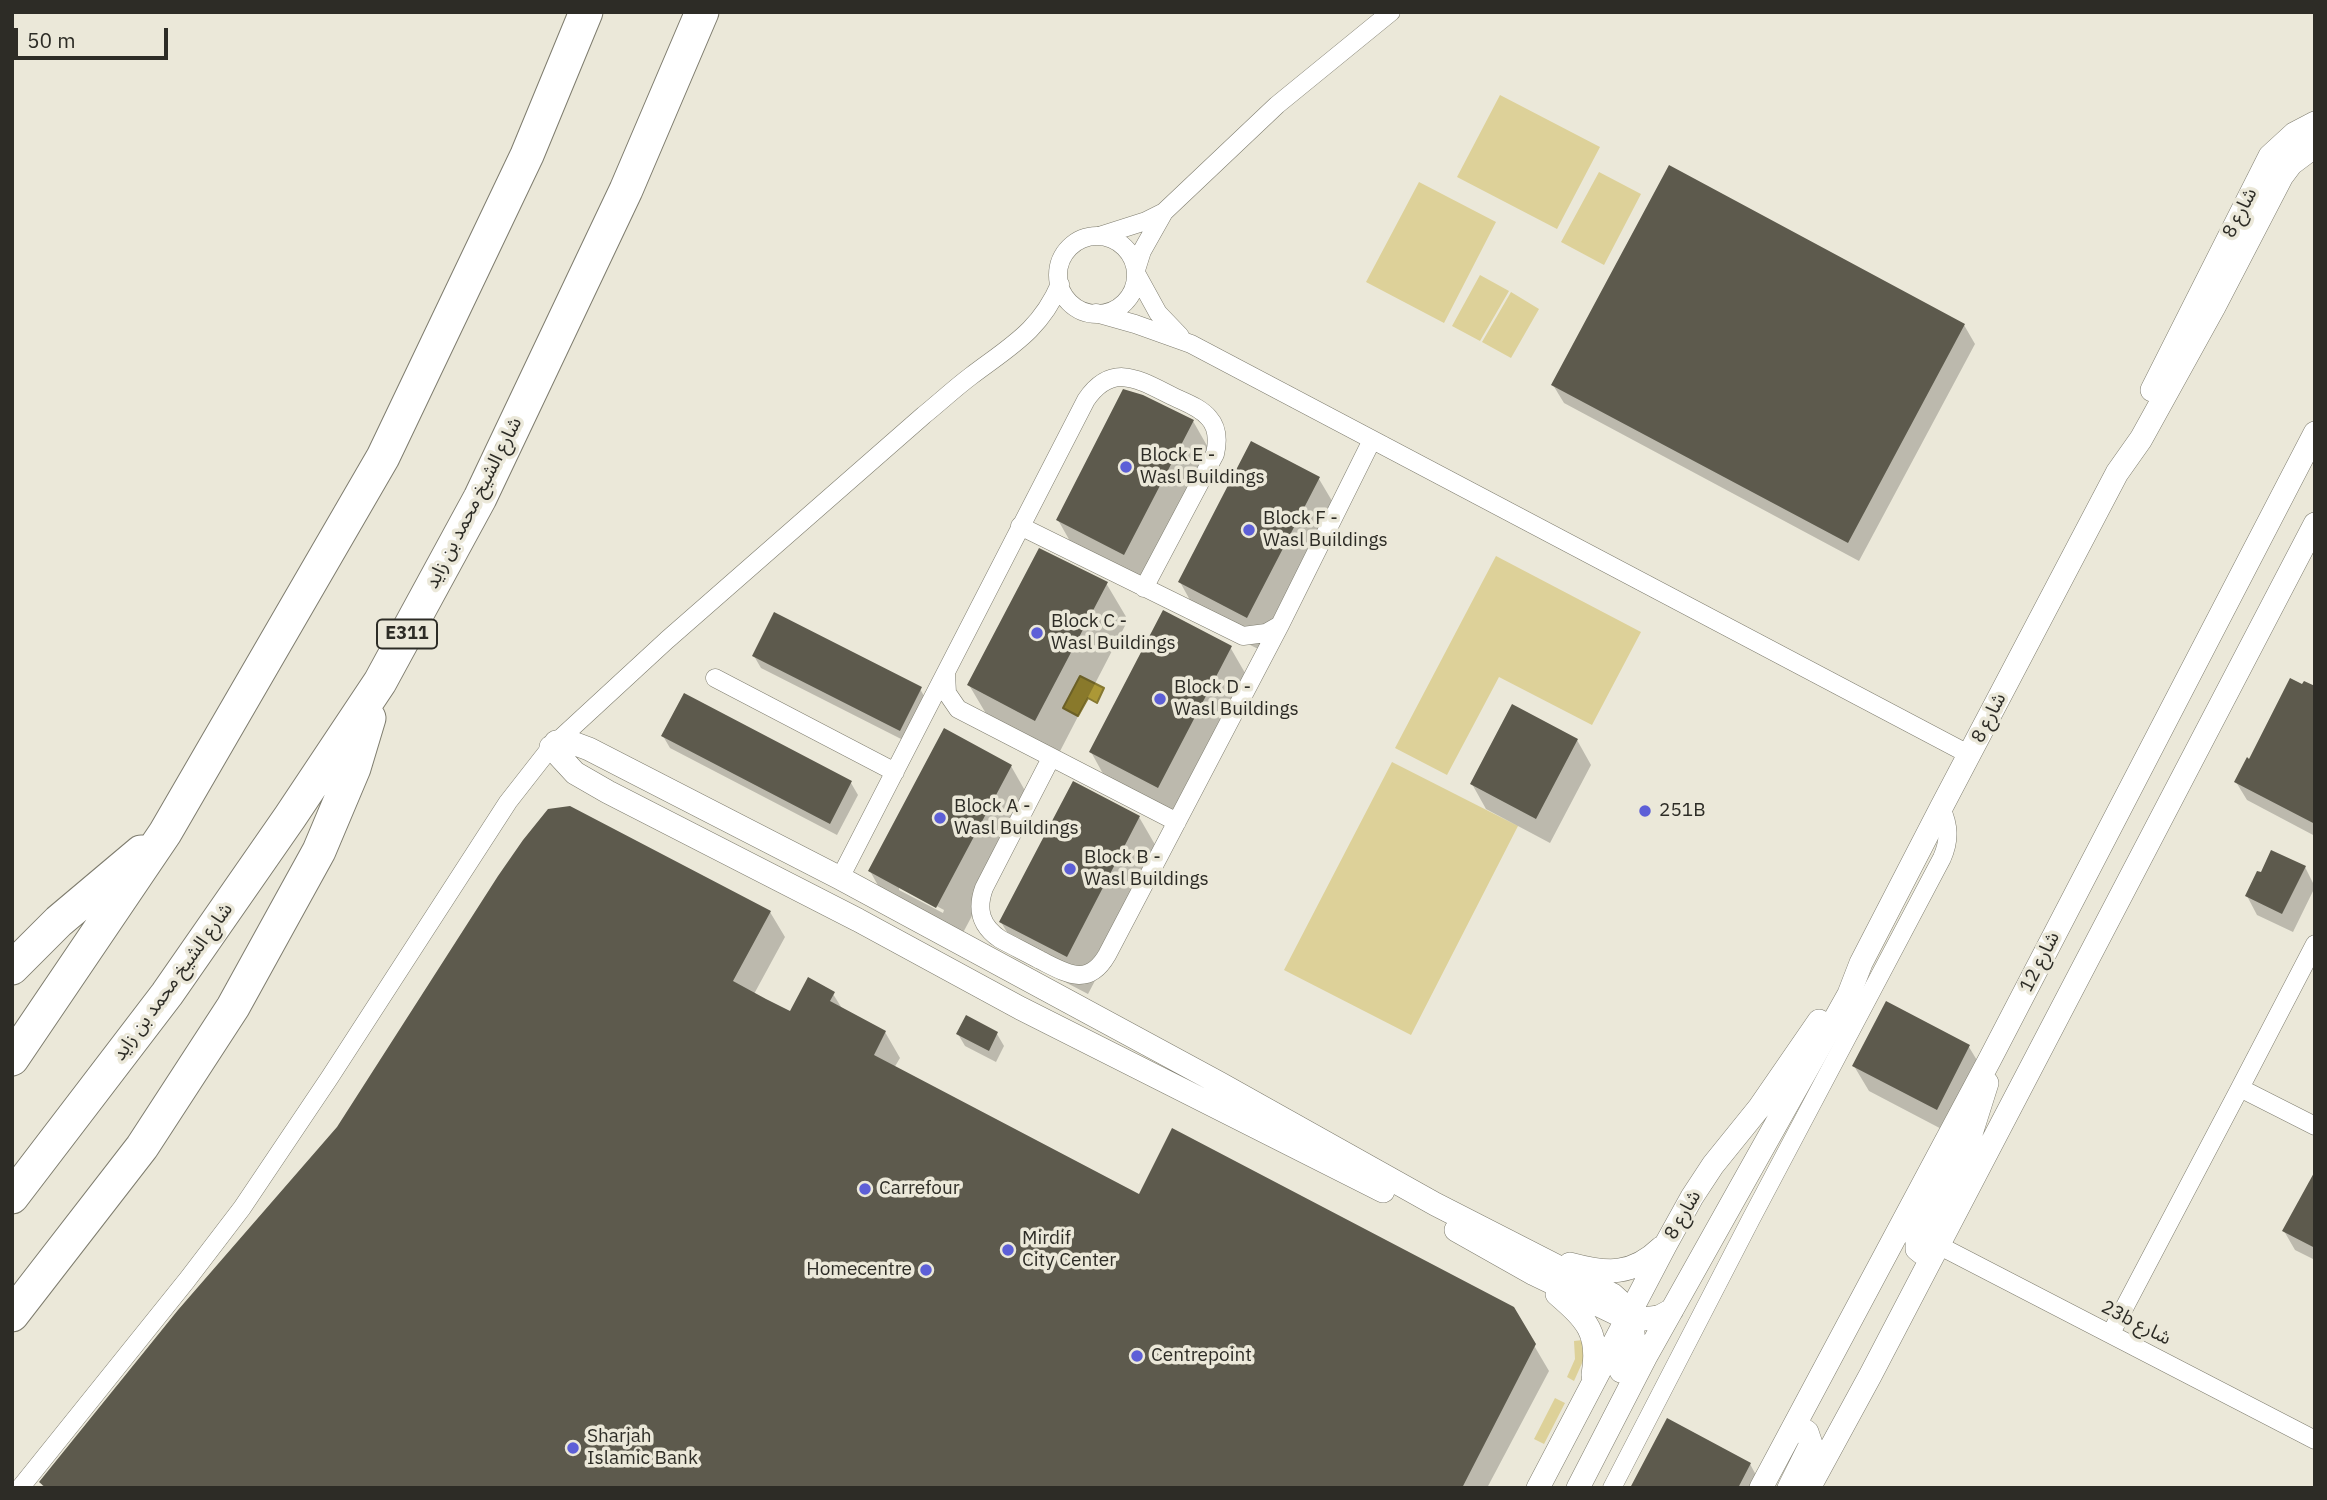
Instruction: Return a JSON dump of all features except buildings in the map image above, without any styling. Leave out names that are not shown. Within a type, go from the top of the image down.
[{"type":"highway","points":[[12,1059],[165,833],[383,457],[527,155],[586,12]]},
{"type":"highway","name":"شارع الشيخ محمد بن زايد","points":[[12,1197],[167,994],[380,682],[480,498],[626,190],[702,12]]},
{"type":"highway","points":[[12,1315],[142,1147],[233,1007],[319,851],[354,768],[380,682]]},
{"type":"highway","points":[[12,968],[110,875],[165,833]]},
{"type":"street","points":[[1096,313],[1118,308],[1126,301],[1132,292],[1142,251],[1164,212],[1269,113],[1391,12]]},
{"type":"street","name":"شارع 8","points":[[2117,473],[2130,434],[2270,156],[2294,134],[2315,124]]},
{"type":"street","name":"شارع 8","points":[[1578,1488],[1672,1310],[1843,1006],[1861,963],[2117,473],[2141,439],[2282,176],[2291,164],[2315,146]]},
{"type":"street","points":[[1164,212],[1136,225],[1077,241],[1069,248],[1059,267],[1060,285],[1067,299],[1076,306],[1191,345],[1969,755]]},
{"type":"street","points":[[1099,236],[1110,237],[1128,250],[1136,272],[1158,313],[1191,345]]},
{"type":"street","points":[[20,1488],[242,1208],[508,802],[553,744],[647,657],[924,415],[1026,335],[1046,312],[1060,285]]},
{"type":"street","points":[[840,878],[1020,526],[1095,387],[1108,379],[1123,376],[1138,379],[1200,410],[1210,418],[1216,429],[1218,442],[1215,454],[1144,588]]},
{"type":"street","name":"شارع 12","points":[[1761,1488],[1990,1059],[2315,433]]},
{"type":"street","points":[[1051,758],[980,900],[980,911],[990,932],[1067,973],[1086,975],[1102,964],[1255,674],[1372,440]]},
{"type":"street","points":[[1808,1488],[2315,524]]},
{"type":"street","points":[[1020,526],[1243,636],[1266,632],[1280,625]]},
{"type":"street","points":[[1243,636],[1252,654],[1255,674]]},
{"type":"street","points":[[946,674],[947,693],[958,709],[1177,822]]},
{"type":"street","points":[[715,678],[895,772]]},
{"type":"street","points":[[553,744],[573,743],[589,749],[840,878],[1219,1083],[1435,1204],[1606,1310],[1644,1319],[1659,1317],[1672,1310]]},
{"type":"street","points":[[553,744],[575,773],[608,792],[1429,1215],[1534,1264],[1622,1271],[1645,1262],[1666,1244]]},
{"type":"street","points":[[1612,1488],[1942,858],[1948,838],[1941,808]]},
{"type":"street","points":[[800,891],[812,885],[825,887],[947,951],[982,957]]},
{"type":"street","points":[[2111,1334],[2315,944]]},
{"type":"street","name":"شارع 8","points":[[1538,1488],[1666,1244],[1713,1165],[1759,1108],[1845,980],[1861,963]]},
{"type":"street","points":[[1086,1040],[1093,1036],[1108,1035],[1176,1069],[1219,1083]]},
{"type":"street","points":[[1936,1249],[1922,1253],[1917,1249],[1917,1237],[1977,1123],[1986,1092],[1990,1059]]},
{"type":"street","points":[[2240,1088],[2315,1126]]},
{"type":"street","name":"23b شارع","points":[[1936,1249],[2111,1334],[2315,1440]]},
{"type":"street","points":[[1534,1264],[1589,1326],[1595,1343],[1591,1387]]},
{"type":"street","points":[[1578,1488],[1574,1472],[1578,1456],[1632,1351],[1635,1339],[1629,1317]]},
{"type":"street","points":[[1789,1488],[1811,1444],[1807,1432],[1796,1425]]},
{"type":"shaded area","points":[[1500,95],[1600,147],[1557,229],[1457,177]]},
{"type":"shaded area","points":[[1599,172],[1641,194],[1604,265],[1561,242]]},
{"type":"shaded area","points":[[1419,182],[1496,222],[1444,323],[1366,282]]},
{"type":"shaded area","points":[[1480,275],[1509,291],[1480,341],[1452,326]]},
{"type":"shaded area","points":[[1511,292],[1539,309],[1511,358],[1482,342]]},
{"type":"shaded area","points":[[1496,556],[1641,632],[1592,725],[1499,677],[1447,775],[1395,748]]},
{"type":"shaded area","points":[[1080,676],[1104,688],[1097,703],[1088,698],[1078,716],[1063,708]]},
{"type":"shaded area","points":[[1392,762],[1518,826],[1411,1035],[1284,970]]},
{"type":"shaded area","points":[[1583,1340],[1583,1361],[1574,1381],[1567,1377],[1575,1359],[1574,1341]]},
{"type":"shaded area","points":[[1555,1398],[1565,1403],[1544,1444],[1534,1439]]},
{"type":"place","name":"Block E - Wasl Buildings","points":[[1126,467]]},
{"type":"place","name":"Block F - Wasl Buildings","points":[[1249,530]]},
{"type":"place","name":"Block C - Wasl Buildings","points":[[1037,633]]},
{"type":"place","name":"Block D - Wasl Buildings","points":[[1160,699]]},
{"type":"place","name":"251B","points":[[1645,811]]},
{"type":"place","name":"Block A - Wasl Buildings","points":[[940,818]]},
{"type":"place","name":"Block B - Wasl Buildings","points":[[1070,869]]},
{"type":"place","name":"Carrefour","points":[[865,1189]]},
{"type":"place","name":"Mirdif City Center","points":[[1008,1250]]},
{"type":"place","name":"Homecentre","points":[[926,1270]]},
{"type":"place","name":"Centrepoint","points":[[1137,1356]]},
{"type":"place","name":"Sharjah Islamic Bank","points":[[573,1448]]}]
